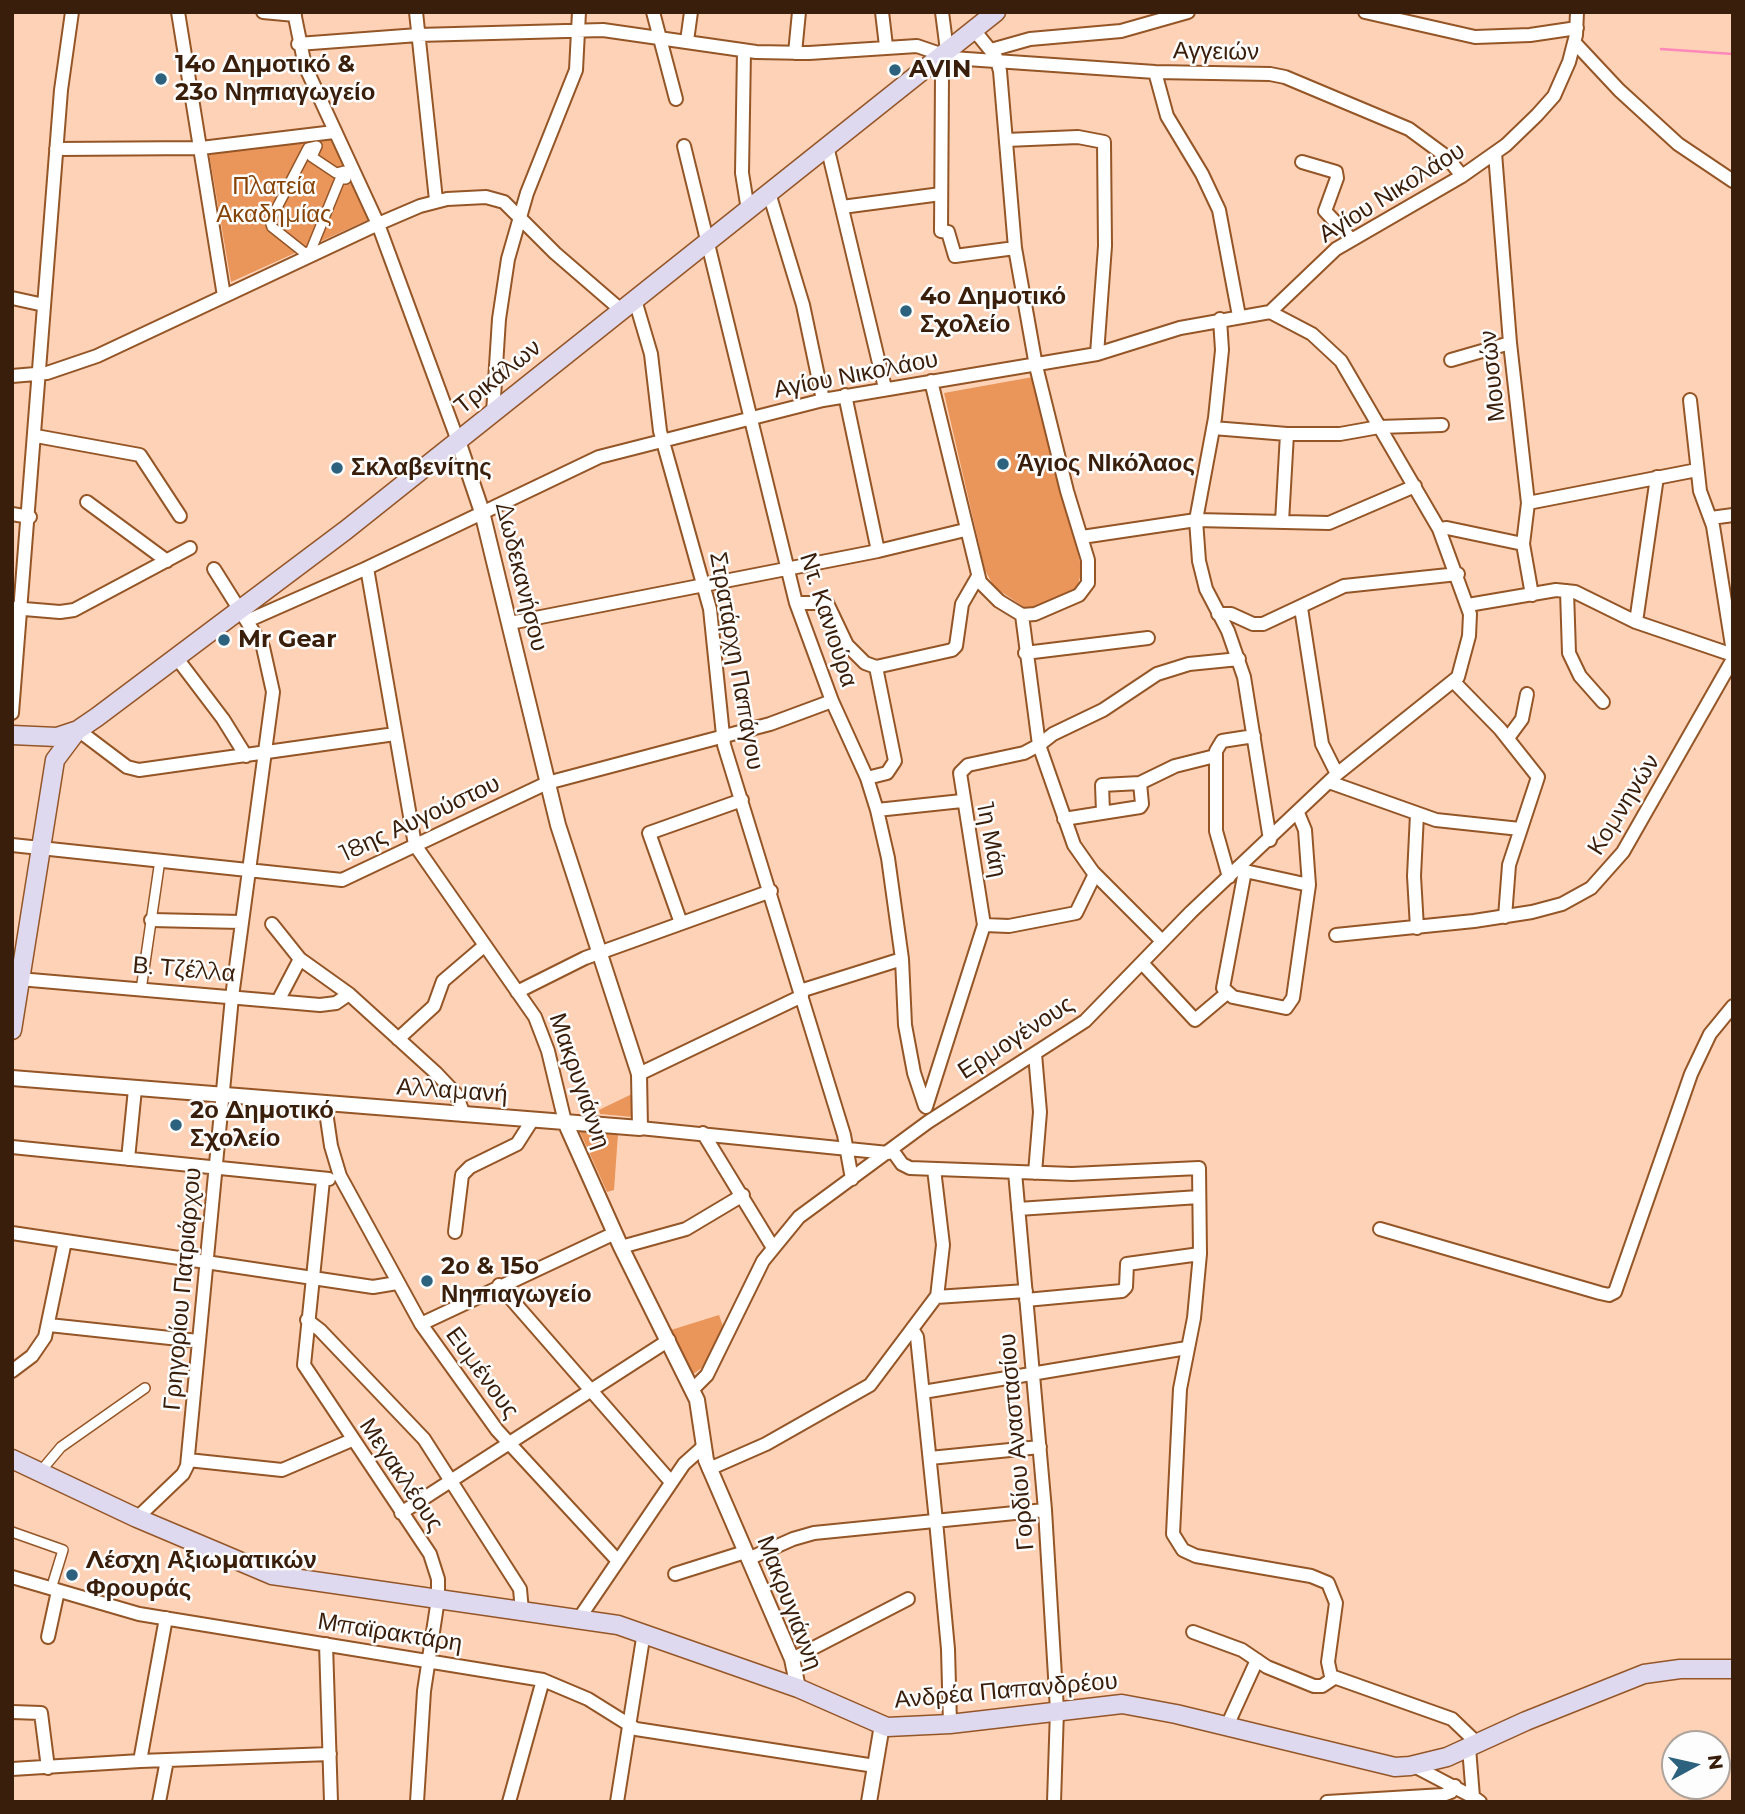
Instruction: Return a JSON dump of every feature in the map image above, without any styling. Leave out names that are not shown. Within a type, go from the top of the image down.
[{"type":"main road","name":"Τρικάλων","points":[[12,735],[43,738],[78,730],[176,657],[244,616],[458,441],[996,12]]},
{"type":"main road","points":[[12,1030],[16,979],[55,760],[78,730]]},
{"type":"main road","points":[[43,738],[55,760]]},
{"type":"main road","name":"Ανδρέα Παπανδρέου","points":[[12,1459],[241,1564],[286,1578],[580,1617],[644,1632],[798,1688],[882,1725],[900,1727],[950,1724],[1057,1710],[1133,1705],[1395,1767],[1414,1766],[1474,1746],[1526,1721],[1644,1674],[1733,1669]]},
{"type":"street","points":[[12,713],[17,608],[30,517],[56,149],[64,57],[72,12]]},
{"type":"street","points":[[178,12],[224,296]]},
{"type":"street","points":[[262,12],[295,13]]},
{"type":"street","points":[[416,12],[436,200]]},
{"type":"street","points":[[493,413],[501,300],[520,218],[576,70],[579,12]]},
{"type":"street","points":[[653,12],[676,99]]},
{"type":"street","points":[[687,41],[691,12]]},
{"type":"street","points":[[795,53],[799,12]]},
{"type":"street","points":[[882,12],[886,47]]},
{"type":"street","points":[[942,12],[941,231],[948,232],[953,256],[1015,248]]},
{"type":"street","points":[[994,55],[1030,39],[1122,31],[1188,12]]},
{"type":"street","points":[[1365,12],[1475,37],[1530,35],[1577,28]]},
{"type":"street","name":"Αγίου Νικολάου","points":[[244,616],[367,568],[591,460],[845,395],[1036,366],[1097,354],[1220,319],[1270,312],[1326,258],[1351,239],[1462,176],[1495,153],[1537,116],[1554,96],[1575,43],[1577,12]]},
{"type":"street","name":"Δωδεκανήσου","points":[[295,13],[298,44],[307,73],[378,224],[482,512],[547,783],[639,1074],[640,1128]]},
{"type":"street","points":[[930,381],[977,578],[990,593],[1021,615],[1035,614],[1073,599],[1084,590],[1089,571],[1036,366],[1015,248],[1006,140],[994,55],[974,30]]},
{"type":"street","name":"Αγγειών","points":[[298,44],[418,35],[579,31],[660,37],[744,51],[795,53],[921,46],[941,56],[994,55],[1155,72],[1285,77],[1409,129],[1447,157],[1462,176]]},
{"type":"street","points":[[1575,43],[1619,90],[1678,145],[1733,181]]},
{"type":"street","points":[[744,51],[742,173],[748,209]]},
{"type":"street","points":[[1155,72],[1167,116],[1202,174],[1219,210],[1239,316]]},
{"type":"street","points":[[56,149],[201,148],[334,132]]},
{"type":"street","points":[[1006,140],[1078,137],[1101,139],[1105,145],[1105,246],[1097,354]]},
{"type":"street","points":[[317,146],[312,157],[337,173],[344,171],[346,179],[340,179],[311,250],[306,254],[272,227],[270,221],[308,148],[317,146]]},
{"type":"street","name":"Ντ. Κανιούρα","points":[[684,146],[796,603],[832,701],[867,778],[877,810],[888,858],[902,959],[905,1025],[914,1073],[925,1106]]},
{"type":"street","points":[[827,146],[885,388]]},
{"type":"street","name":"Μουσών","points":[[1495,153],[1510,343],[1528,503],[1523,544],[1532,595]]},
{"type":"street","points":[[1302,162],[1336,172],[1337,178],[1325,211],[1351,239]]},
{"type":"street","points":[[769,193],[801,296],[823,400]]},
{"type":"street","points":[[842,207],[941,194]]},
{"type":"street","points":[[12,376],[39,374],[97,356],[378,224],[436,200],[490,198],[508,205],[555,253],[628,305]]},
{"type":"street","points":[[12,299],[44,305]]},
{"type":"street","name":"Στρατάρχη Παπάγου","points":[[628,305],[651,354],[662,441],[705,585],[713,626],[723,737],[847,1147],[852,1179]]},
{"type":"street","points":[[1270,312],[1312,334],[1333,351],[1349,371],[1379,427],[1416,486],[1439,529],[1468,605],[1469,636],[1463,667],[1454,682],[1508,738],[1538,777],[1508,873],[1505,917]]},
{"type":"street","points":[[1220,319],[1222,350],[1213,428],[1196,520],[1202,576],[1239,659],[1270,840]]},
{"type":"street","points":[[1451,360],[1510,343]]},
{"type":"street","points":[[845,395],[878,551]]},
{"type":"street","points":[[1468,605],[1567,591],[1588,595],[1636,622],[1733,655],[1711,518],[1702,498],[1697,470],[1690,400]]},
{"type":"street","points":[[1213,428],[1287,434],[1340,434],[1379,427],[1442,425]]},
{"type":"street","points":[[1282,522],[1287,434]]},
{"type":"street","points":[[36,436],[140,455],[180,516]]},
{"type":"street","points":[[1528,503],[1697,470]]},
{"type":"street","points":[[1636,622],[1657,477]]},
{"type":"street","points":[[1082,537],[1196,520],[1333,522],[1416,486]]},
{"type":"street","points":[[87,502],[167,561]]},
{"type":"street","points":[[12,514],[30,517]]},
{"type":"street","points":[[1711,518],[1733,515]]},
{"type":"street","points":[[1439,529],[1447,528],[1523,544]]},
{"type":"street","points":[[510,624],[878,551],[965,530]]},
{"type":"street","points":[[17,608],[74,610],[190,548]]},
{"type":"street","name":"Μακρυγιάννη","points":[[367,568],[415,845],[542,1032],[565,1122],[621,1247],[692,1390],[699,1412],[703,1447],[709,1469],[792,1659],[798,1688]]},
{"type":"street","points":[[214,569],[265,653],[273,682],[264,753]]},
{"type":"street","points":[[1219,614],[1231,614],[1258,625],[1301,608],[1344,586],[1458,574]]},
{"type":"street","points":[[796,603],[827,603],[847,645],[865,663],[876,667],[954,649],[962,604],[977,578]]},
{"type":"street","points":[[1567,591],[1569,653],[1580,676],[1603,702]]},
{"type":"street","points":[[1301,608],[1322,744],[1333,778],[1417,814],[1449,823],[1520,828]]},
{"type":"street","points":[[1021,615],[1039,744],[1074,845],[1095,874],[1162,941]]},
{"type":"street","points":[[1025,653],[1148,638]]},
{"type":"street","name":"Κομνηνών","points":[[1336,935],[1505,917],[1546,909],[1572,900],[1591,888],[1623,852],[1695,728],[1733,655]]},
{"type":"street","points":[[176,657],[223,719],[246,755]]},
{"type":"street","points":[[1039,744],[1103,710],[1157,674],[1189,664],[1239,659]]},
{"type":"street","points":[[867,778],[887,773],[895,761],[876,667]]},
{"type":"street","name":"Ερμογένους","points":[[692,1390],[707,1375],[772,1246],[799,1217],[928,1122],[1085,1021],[1162,941],[1228,877],[1243,868],[1333,778],[1454,682]]},
{"type":"street","points":[[1508,738],[1522,719],[1527,694]]},
{"type":"street","name":"18ης Αυγούστου","points":[[12,845],[342,880],[547,783],[723,737],[832,701]]},
{"type":"street","points":[[78,730],[134,770],[394,734]]},
{"type":"street","points":[[1228,877],[1216,831],[1215,756],[1221,742],[1254,736]]},
{"type":"street","name":"1η Μάη","points":[[925,1106],[939,1073],[984,925],[959,776],[964,767],[1024,752],[1039,744]]},
{"type":"street","name":"Γρηγορίου Πατριάρχου","points":[[188,1460],[232,997],[264,753]]},
{"type":"street","points":[[1103,812],[1102,785],[1140,783],[1175,766],[1215,756]]},
{"type":"street","points":[[1064,819],[1140,807],[1140,783]]},
{"type":"street","points":[[681,923],[649,833],[742,800]]},
{"type":"street","points":[[877,810],[962,801]]},
{"type":"street","points":[[1227,993],[1282,1007],[1290,1006],[1309,885],[1306,835],[1298,813]]},
{"type":"street","points":[[1417,814],[1414,876],[1417,928]]},
{"type":"street","points":[[141,990],[160,860]]},
{"type":"street","points":[[1227,993],[1223,981],[1243,868],[1309,885]]},
{"type":"street","points":[[984,925],[1009,926],[1076,913],[1095,874]]},
{"type":"street","points":[[517,992],[564,966],[771,891]]},
{"type":"street","points":[[151,920],[241,922]]},
{"type":"street","points":[[272,924],[300,959],[349,994],[456,1094],[464,1115]]},
{"type":"street","points":[[398,1039],[434,1006],[443,981],[484,947]]},
{"type":"street","points":[[278,1001],[300,959]]},
{"type":"street","points":[[639,1074],[801,993],[902,959]]},
{"type":"street","points":[[1142,963],[1195,1020],[1227,993]]},
{"type":"street","name":"Β. Τζέλλα","points":[[16,979],[329,1005],[349,994]]},
{"type":"street","points":[[1380,1229],[1600,1293],[1609,1295],[1615,1292],[1692,1074],[1710,1034],[1733,1006]]},
{"type":"street","points":[[1035,1054],[1040,1112],[1035,1172]]},
{"type":"street","name":"Αλλαμανή","points":[[12,1078],[224,1097],[703,1133],[890,1151]]},
{"type":"street","points":[[128,1159],[135,1089]]},
{"type":"street","name":"Ευμένους","points":[[325,1105],[331,1146],[340,1176],[421,1324],[509,1444],[617,1560]]},
{"type":"street","points":[[925,1106],[928,1122]]},
{"type":"street","points":[[455,1232],[462,1175],[470,1167],[517,1144],[533,1119]]},
{"type":"street","points":[[703,1133],[772,1246]]},
{"type":"street","points":[[12,1147],[323,1180],[340,1176]]},
{"type":"street","points":[[890,1151],[906,1167],[934,1169],[1072,1174],[1196,1166],[1200,1171],[1200,1254],[1180,1389],[1173,1534],[1183,1550],[1196,1556],[1311,1576],[1328,1583],[1336,1603],[1328,1662],[1334,1678]]},
{"type":"street","points":[[709,1469],[766,1444],[866,1388],[937,1297],[943,1245],[934,1169]]},
{"type":"street","name":"Γορδίου Αναστασίου","points":[[1015,1172],[1045,1510],[1057,1710],[1054,1802]]},
{"type":"street","name":"Μεγακλέους","points":[[323,1180],[304,1365],[432,1558],[438,1579],[438,1599],[428,1661],[418,1802]]},
{"type":"street","points":[[621,1247],[695,1225],[743,1195]]},
{"type":"street","points":[[1018,1209],[1199,1197]]},
{"type":"street","points":[[12,1233],[373,1287],[397,1283]]},
{"type":"street","points":[[421,1324],[499,1285],[615,1233]]},
{"type":"street","points":[[12,1371],[36,1352],[49,1325],[65,1241]]},
{"type":"street","points":[[937,1297],[1122,1291],[1126,1287],[1127,1264],[1200,1254]]},
{"type":"street","points":[[499,1285],[671,1482]]},
{"type":"street","points":[[307,1320],[320,1329],[418,1431],[453,1480],[520,1590],[522,1611]]},
{"type":"street","points":[[49,1325],[198,1341]]},
{"type":"street","points":[[912,1329],[917,1336],[930,1458],[948,1649],[950,1724]]},
{"type":"street","points":[[401,1513],[669,1340]]},
{"type":"street","points":[[923,1392],[1187,1349]]},
{"type":"street","points":[[40,1472],[61,1447],[145,1388]]},
{"type":"street","points":[[137,1518],[183,1474],[188,1460],[282,1471],[352,1440]]},
{"type":"street","points":[[580,1617],[671,1482],[688,1459],[703,1447]]},
{"type":"street","points":[[930,1458],[1040,1447]]},
{"type":"street","points":[[675,1574],[747,1556],[806,1534],[1045,1510]]},
{"type":"street","points":[[12,1532],[63,1549],[48,1637]]},
{"type":"street","name":"Μπαϊρακτάρη","points":[[12,1577],[110,1608],[543,1680],[587,1699],[629,1726]]},
{"type":"street","points":[[792,1659],[908,1599]]},
{"type":"street","points":[[140,1761],[166,1618]]},
{"type":"street","points":[[617,1802],[644,1632]]},
{"type":"street","points":[[1193,1632],[1242,1650],[1257,1660],[1314,1686],[1322,1686],[1334,1678]]},
{"type":"street","points":[[326,1644],[331,1802]]},
{"type":"street","points":[[1227,1726],[1257,1660]]},
{"type":"street","points":[[1334,1678],[1452,1719],[1474,1746],[1477,1799]]},
{"type":"street","points":[[509,1802],[543,1680]]},
{"type":"street","points":[[12,1712],[41,1713],[48,1768]]},
{"type":"street","points":[[869,1802],[882,1725]]},
{"type":"street","points":[[629,1726],[875,1766]]},
{"type":"street","points":[[12,1769],[330,1754]]},
{"type":"street","points":[[159,1802],[167,1760]]},
{"type":"street","points":[[1414,1766],[1477,1799]]},
{"type":"street","points":[[1327,1802],[1443,1795],[1451,1792],[1455,1786]]},
{"type":"green space","name":"Πλατεία Ακαδημίας","points":[[331,139],[370,219],[231,282],[209,153]]},
{"type":"green space","points":[[1033,377],[1082,570],[1076,591],[1027,609],[994,587],[985,570],[944,393]]},
{"type":"green space","points":[[632,1094],[633,1117],[600,1114],[599,1110]]},
{"type":"green space","points":[[580,1132],[618,1134],[614,1190],[607,1192]]},
{"type":"green space","points":[[719,1315],[723,1326],[703,1367],[692,1375],[671,1330]]},
{"type":"waterway","points":[[1661,49],[1733,54]]},
{"type":"place","name":"AVIN","points":[[895,70]]},
{"type":"place","name":"14ο Δημοτικό & 23ο Νηπιαγωγείο","points":[[161,79]]},
{"type":"place","name":"4ο Δημοτικό Σχολείο","points":[[906,311]]},
{"type":"place","name":"Άγιος ΝΙκόλαος","points":[[1003,464]]},
{"type":"place","name":"Σκλαβενίτης","points":[[337,468]]},
{"type":"place","name":"Mr Gear","points":[[224,640]]},
{"type":"place","name":"2ο Δημοτικό Σχολείο","points":[[176,1125]]},
{"type":"place","name":"2ο & 15ο Νηπιαγωγείο","points":[[427,1281]]},
{"type":"place","name":"Λέσχη Αξιωματικών Φρουράς","points":[[72,1575]]}]
